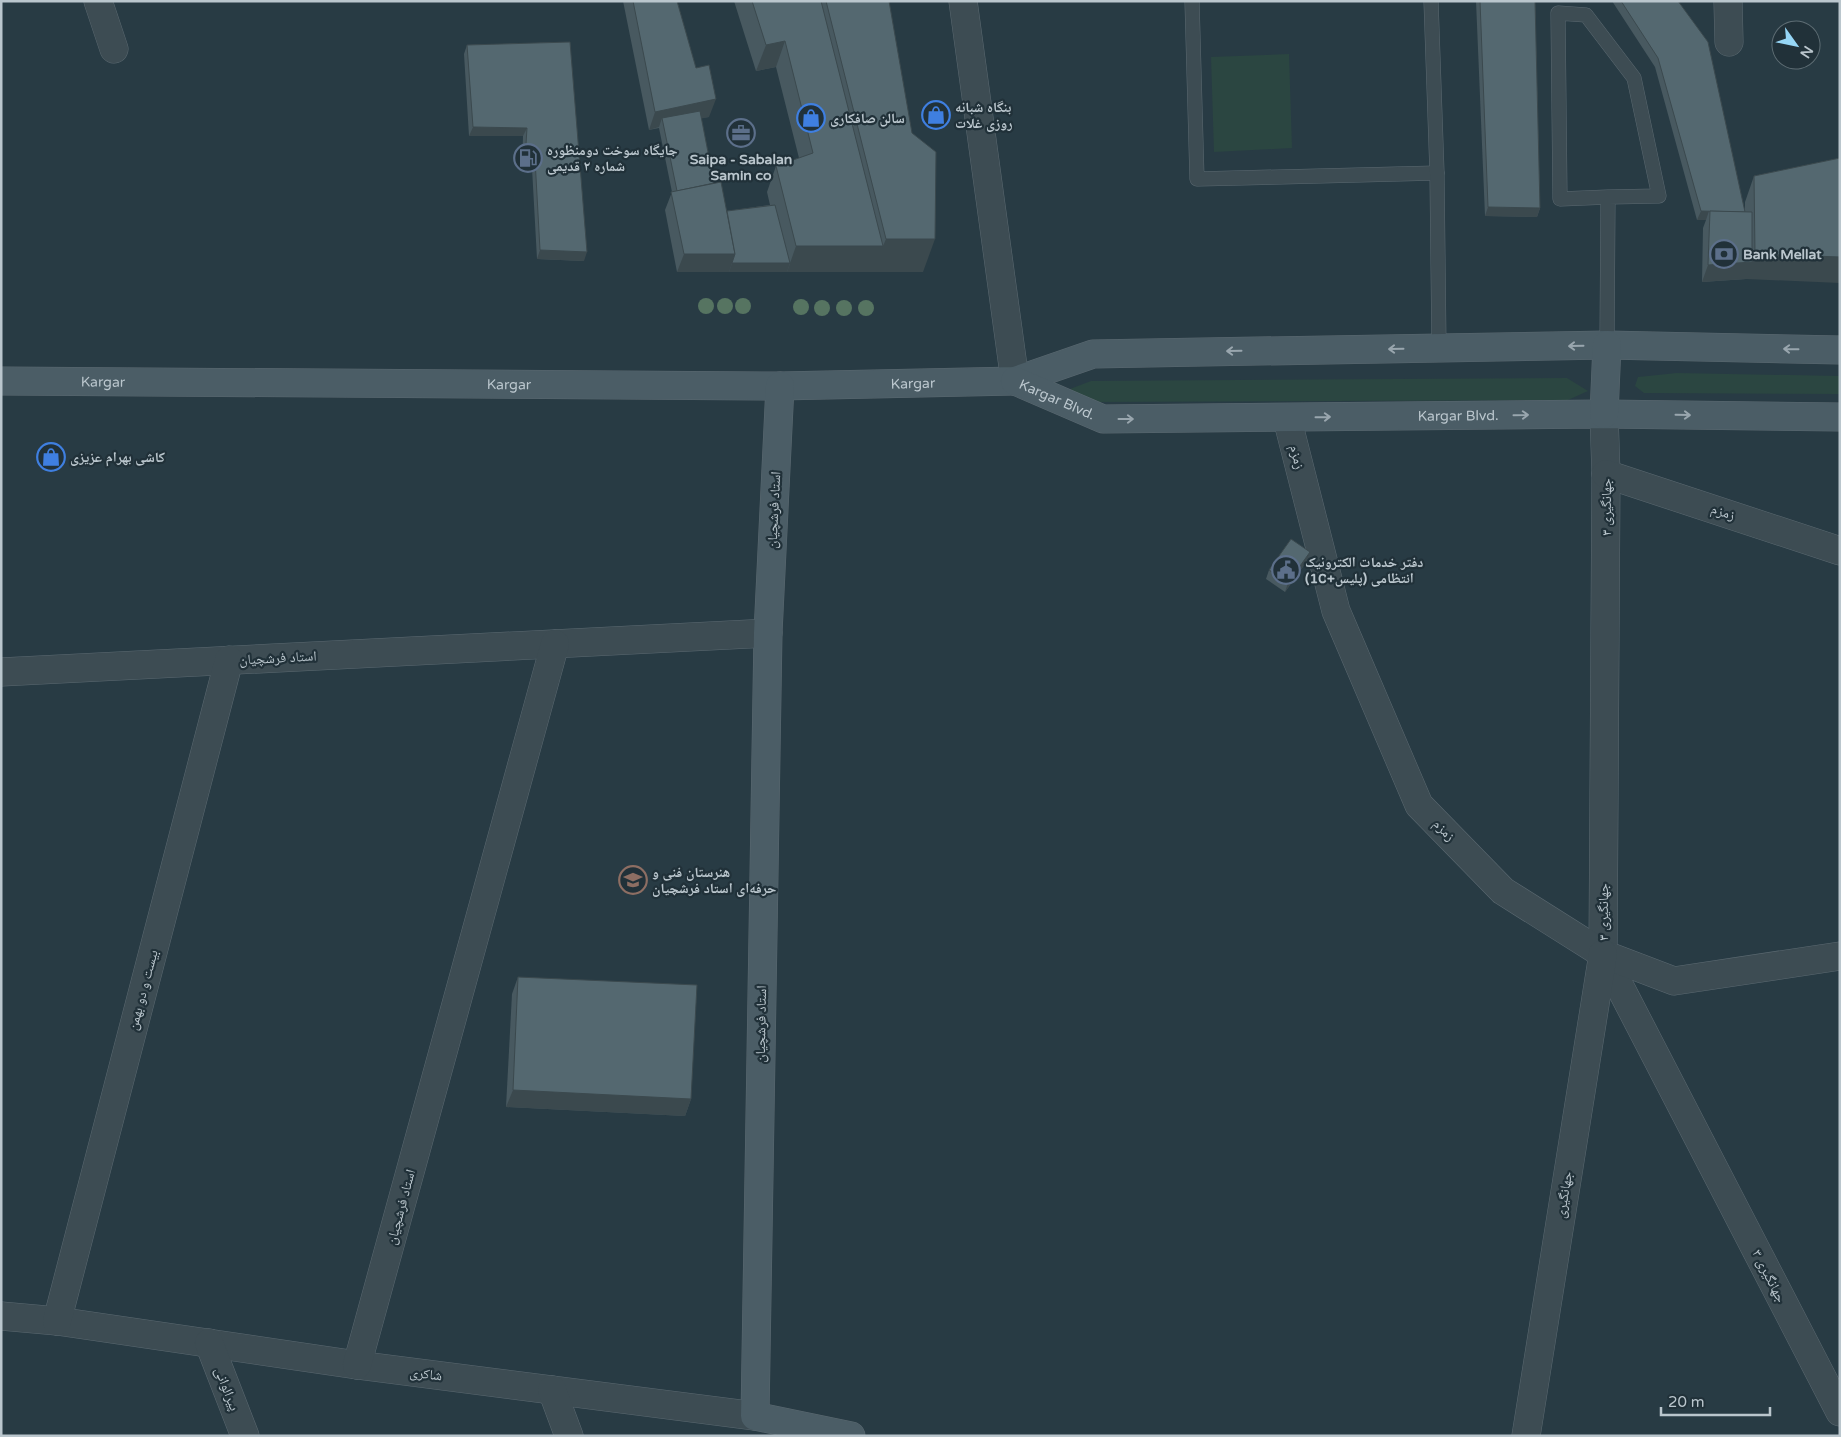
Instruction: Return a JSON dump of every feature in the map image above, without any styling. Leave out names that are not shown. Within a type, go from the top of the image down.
[{"type":"main road","name":"Kargar Blvd.","points":[[1015,380],[1093,354],[1607,345],[1840,350]]},
{"type":"main road","points":[[1604,414],[1607,345]]},
{"type":"main road","name":"Kargar Blvd.","points":[[1015,380],[1103,419],[1604,414],[1840,417]]},
{"type":"main road","name":"Kargar","points":[[1,381],[780,386],[1015,380]]},
{"type":"main road","name":"استاد فرشچیان","points":[[755,1416],[768,633],[780,386]]},
{"type":"main road","name":"شاکری","points":[[755,1416],[850,1436]]},
{"type":"street","points":[[98,1],[114,49]]},
{"type":"street","points":[[963,1],[1015,380]]},
{"type":"street","points":[[1728,1],[1729,42]]},
{"type":"street","name":"جهانگیری ۳","points":[[1604,414],[1606,474],[1603,954],[1840,1412]]},
{"type":"street","name":"زمزم","points":[[1287,418],[1336,611],[1419,805],[1503,891],[1603,954],[1674,981],[1840,956]]},
{"type":"street","name":"زمزم","points":[[1606,474],[1840,551]]},
{"type":"street","name":"استاد فرشچیان","points":[[1,672],[768,633]]},
{"type":"street","name":"استاد فرشچیان","points":[[357,1365],[555,644]]},
{"type":"street","name":"بیست و دو بهمن","points":[[57,1321],[229,660]]},
{"type":"street","name":"جهانگیری","points":[[1526,1436],[1603,954]]},
{"type":"street","name":"شاکری","points":[[1,1316],[57,1321],[357,1365],[755,1416]]},
{"type":"street","name":"پیرالوانی","points":[[209,1343],[245,1436]]},
{"type":"street","points":[[552,1390],[569,1436]]},
{"type":"lane","points":[[1192,1],[1197,179],[1438,173]]},
{"type":"lane","points":[[1431,1],[1438,173],[1439,348]]},
{"type":"lane","points":[[1558,13],[1586,15],[1634,78],[1659,196],[1608,197],[1560,199],[1558,13]]},
{"type":"lane","points":[[1607,345],[1608,197]]},
{"type":"green space","points":[[1289,54],[1292,148],[1214,152],[1211,57]]},
{"type":"green space","points":[[1677,373],[1840,376],[1840,394],[1644,393],[1635,386],[1638,377]]},
{"type":"green space","points":[[1567,378],[1588,391],[1568,400],[1093,402],[1070,389],[1091,381]]},
{"type":"building","points":[[633,1],[677,1],[696,68],[709,65],[716,99],[655,112]]},
{"type":"building","points":[[752,1],[821,1],[883,246],[796,246],[776,166],[813,153],[785,41],[766,45]]},
{"type":"building","points":[[826,1],[889,1],[912,133],[936,152],[935,239],[886,239]]},
{"type":"building","points":[[1480,1],[1535,1],[1540,208],[1488,207]]},
{"type":"building","points":[[1621,1],[1678,1],[1708,42],[1745,212],[1701,211],[1658,58]]},
{"type":"building","points":[[570,42],[587,252],[540,250],[535,159],[525,160],[527,128],[473,127],[467,45]]},
{"type":"building","points":[[700,111],[714,183],[677,191],[662,118]]},
{"type":"building","points":[[1840,158],[1840,257],[1755,254],[1754,176]]},
{"type":"building","points":[[721,182],[735,254],[684,254],[671,192]]},
{"type":"building","points":[[775,205],[790,263],[732,263],[735,254],[727,211]]},
{"type":"building","points":[[1710,211],[1752,212],[1752,262],[1708,265]]},
{"type":"building","name":"دفتر خدمات الکترونیک انتظامی (پلیس+10)","points":[[1291,539],[1310,552],[1288,583],[1269,570]]},
{"type":"building","points":[[518,977],[697,985],[691,1099],[513,1090]]},
{"type":"place","name":"بنگاه شبانه روزی غلات","points":[[936,115]]},
{"type":"place","name":"سالن صافكارى","points":[[811,118]]},
{"type":"place","name":"Saipa - Sabalan Samin co","points":[[741,133]]},
{"type":"place","name":"جایگاه سوخت دومنظوره شماره ۲ قدیمی","points":[[528,158]]},
{"type":"place","name":"Bank Mellat","points":[[1724,254]]},
{"type":"place","name":"کاشی بهرام عزیزی","points":[[51,457]]},
{"type":"place","name":"دفتر خدمات الکترونیک انتظامی (پلیس+10)","points":[[1286,570]]},
{"type":"place","name":"هنرستان فنی و حرفه‌ای استاد فرشچیان","points":[[633,880]]}]
